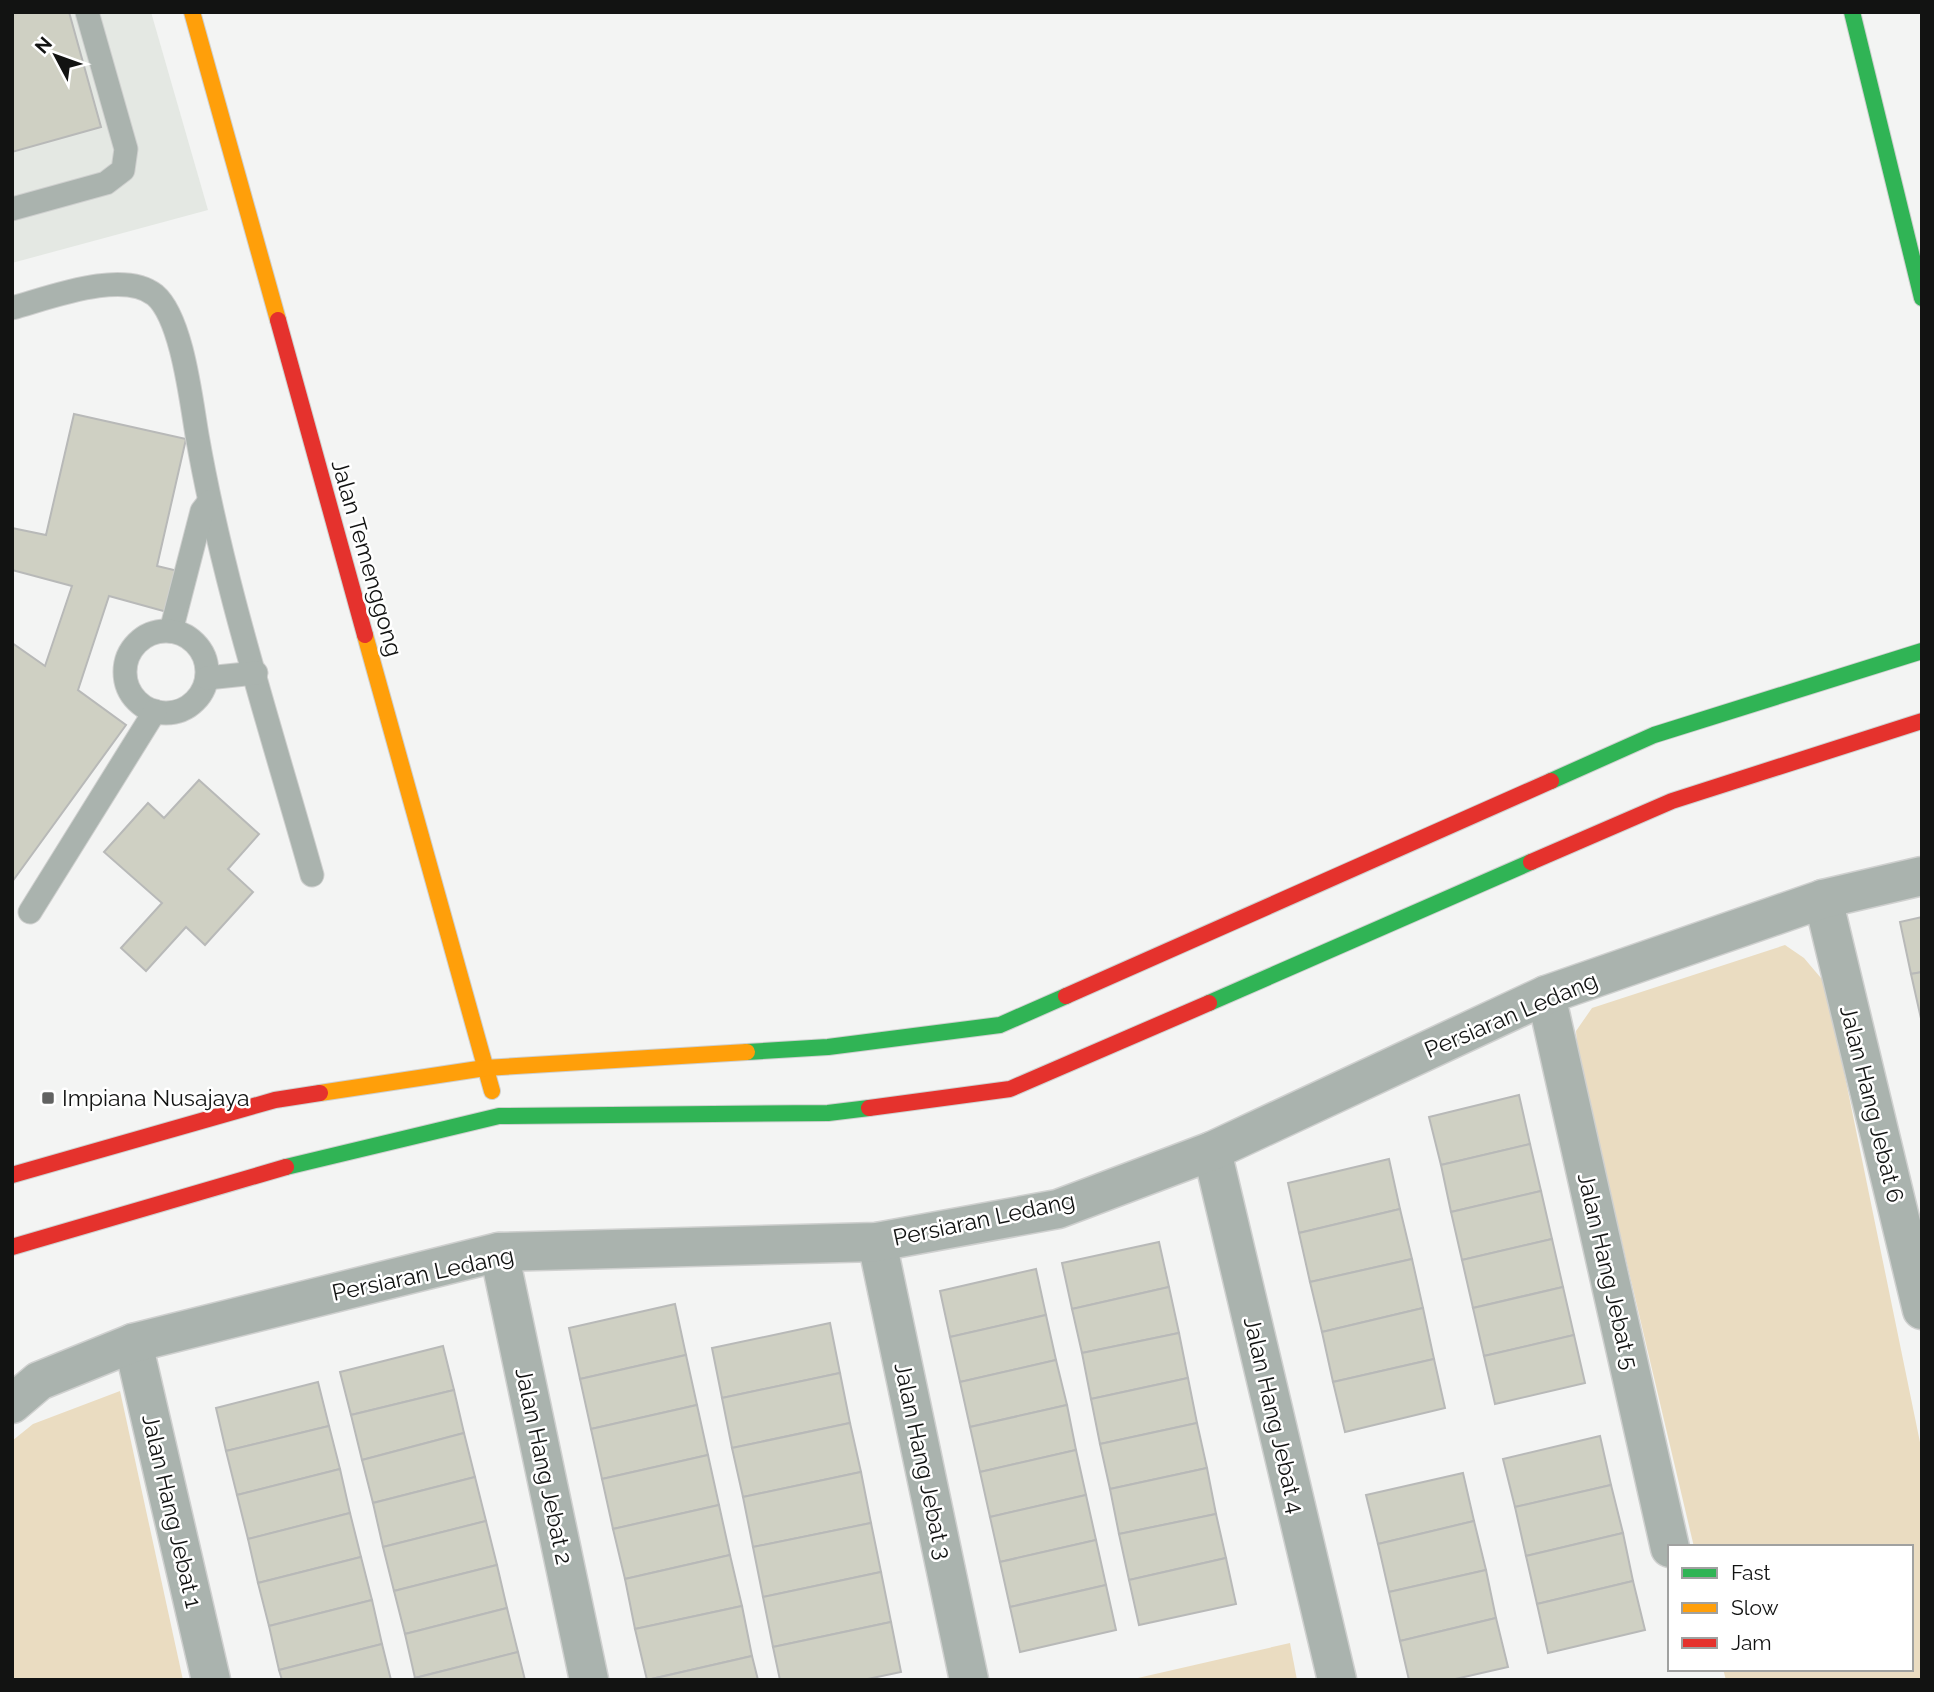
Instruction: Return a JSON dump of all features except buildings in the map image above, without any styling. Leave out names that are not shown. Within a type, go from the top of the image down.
[{"type":"street","name":"Jalan Temenggong","points":[[192,12],[499,1116]]},
{"type":"street","points":[[1852,12],[1922,298]]},
{"type":"street","points":[[12,1175],[275,1100],[485,1068],[828,1047],[1000,1025],[1654,735],[1922,651]]},
{"type":"street","points":[[12,1247],[289,1166],[499,1116],[828,1113],[1010,1088],[1672,801],[1922,722]]},
{"type":"street","name":"Persiaran Ledang","points":[[12,1404],[39,1381],[133,1343],[499,1252],[877,1242],[1058,1209],[1212,1151],[1546,995],[1823,899],[1922,876]]},
{"type":"street","name":"Jalan Hang Jebat 6","points":[[1823,899],[1922,1310]]},
{"type":"street","name":"Jalan Hang Jebat 5","points":[[1546,995],[1669,1545]]},
{"type":"street","name":"Jalan Hang Jebat 4","points":[[1212,1151],[1337,1680]]},
{"type":"street","name":"Jalan Hang Jebat 3","points":[[877,1242],[969,1680]]},
{"type":"street","name":"Jalan Hang Jebat 2","points":[[499,1252],[589,1680]]},
{"type":"street","name":"Jalan Hang Jebat 1","points":[[133,1343],[211,1680]]},
{"type":"lane","points":[[12,209],[106,183],[123,170],[126,149],[87,12]]},
{"type":"lane","points":[[12,308],[120,283],[140,286],[156,296],[170,314],[190,395],[209,502],[312,875]]},
{"type":"lane","points":[[171,631],[202,511],[209,502]]},
{"type":"lane","points":[[171,631],[184,634],[203,652],[207,678],[194,702],[182,710],[155,711],[132,696],[125,671],[128,657],[145,637],[171,631]]},
{"type":"lane","points":[[207,678],[256,673]]},
{"type":"lane","points":[[30,912],[155,711]]},
{"type":"shaded area","points":[[12,12],[151,12],[208,210],[12,263]]},
{"type":"shaded area","points":[[1785,945],[1804,958],[1826,984],[1922,1452],[1922,1680],[1726,1680],[1724,1671],[1913,1671],[1913,1545],[1694,1545],[1578,1056],[1576,1031],[1592,1008]]},
{"type":"shaded area","points":[[120,1391],[183,1680],[12,1680],[12,1441],[33,1424]]},
{"type":"shaded area","points":[[1290,1643],[1297,1680],[1129,1680]]},
{"type":"traffic: fast","points":[[1852,12],[1922,298]]},
{"type":"traffic: fast","points":[[1551,781],[1654,735],[1922,651]]},
{"type":"traffic: fast","points":[[1209,1003],[1531,862]]},
{"type":"traffic: fast","points":[[747,1052],[828,1047],[1000,1025],[1066,996]]},
{"type":"traffic: fast","points":[[286,1167],[499,1116],[828,1113],[869,1108]]},
{"type":"traffic: slow","points":[[192,12],[278,320]]},
{"type":"traffic: slow","points":[[365,635],[492,1091]]},
{"type":"traffic: slow","points":[[320,1093],[485,1068],[747,1052]]},
{"type":"traffic: jam","points":[[278,320],[365,635]]},
{"type":"traffic: jam","points":[[1531,862],[1672,801],[1922,721]]},
{"type":"traffic: jam","points":[[1066,996],[1551,781]]},
{"type":"traffic: jam","points":[[869,1108],[1010,1089],[1209,1003]]},
{"type":"traffic: jam","points":[[12,1175],[275,1100],[320,1093]]},
{"type":"traffic: jam","points":[[12,1247],[286,1167]]},
{"type":"place","name":"Impiana Nusajaya","points":[[48,1098]]}]
